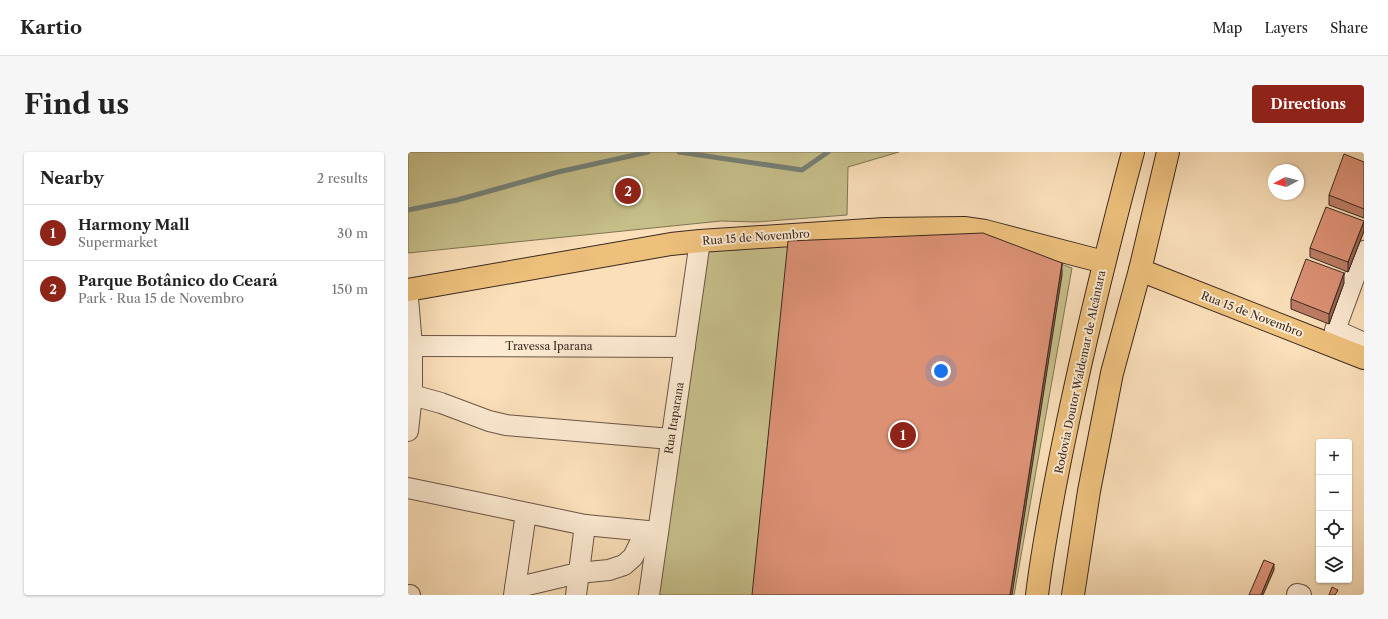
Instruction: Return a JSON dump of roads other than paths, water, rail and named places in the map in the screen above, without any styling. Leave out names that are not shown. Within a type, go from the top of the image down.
[{"type":"main road","name":"Rodovia Doutor Waldemar de Alcântara","points":[[1037,595],[1052,504],[1072,399],[1104,262],[1133,152]]},
{"type":"main road","points":[[1073,595],[1089,491],[1112,373],[1140,270],[1168,152]]},
{"type":"main road","name":"Rua 15 de Novembro","points":[[408,290],[671,244],[884,229],[964,228],[985,231],[1104,262]]},
{"type":"main road","name":"Rua 15 de Novembro","points":[[1140,270],[1364,358]]},
{"type":"street","name":"Rua Itaparana","points":[[649,595],[652,532],[671,439],[686,347],[700,241]]},
{"type":"street","points":[[1364,251],[1335,330],[1364,343]]},
{"type":"street","points":[[408,298],[412,346],[412,395],[408,431]]},
{"type":"street","name":"Travessa Iparana","points":[[412,346],[686,347]]},
{"type":"street","points":[[412,395],[441,403],[489,421],[506,425],[671,439]]},
{"type":"street","points":[[408,488],[585,525],[652,532]]},
{"type":"street","points":[[526,513],[514,592],[578,573],[609,570],[624,565],[633,557],[652,532]]},
{"type":"street","points":[[576,595],[585,525]]},
{"type":"street","points":[[1296,595],[1301,595]]},
{"type":"waterway","points":[[408,210],[457,200],[558,172],[648,152]]},
{"type":"waterway","points":[[679,152],[802,170],[828,152]]},
{"type":"place","name":"Parque Botânico do Ceará","points":[[628,191]]},
{"type":"place","name":"Harmony Mall","points":[[903,435]]}]
